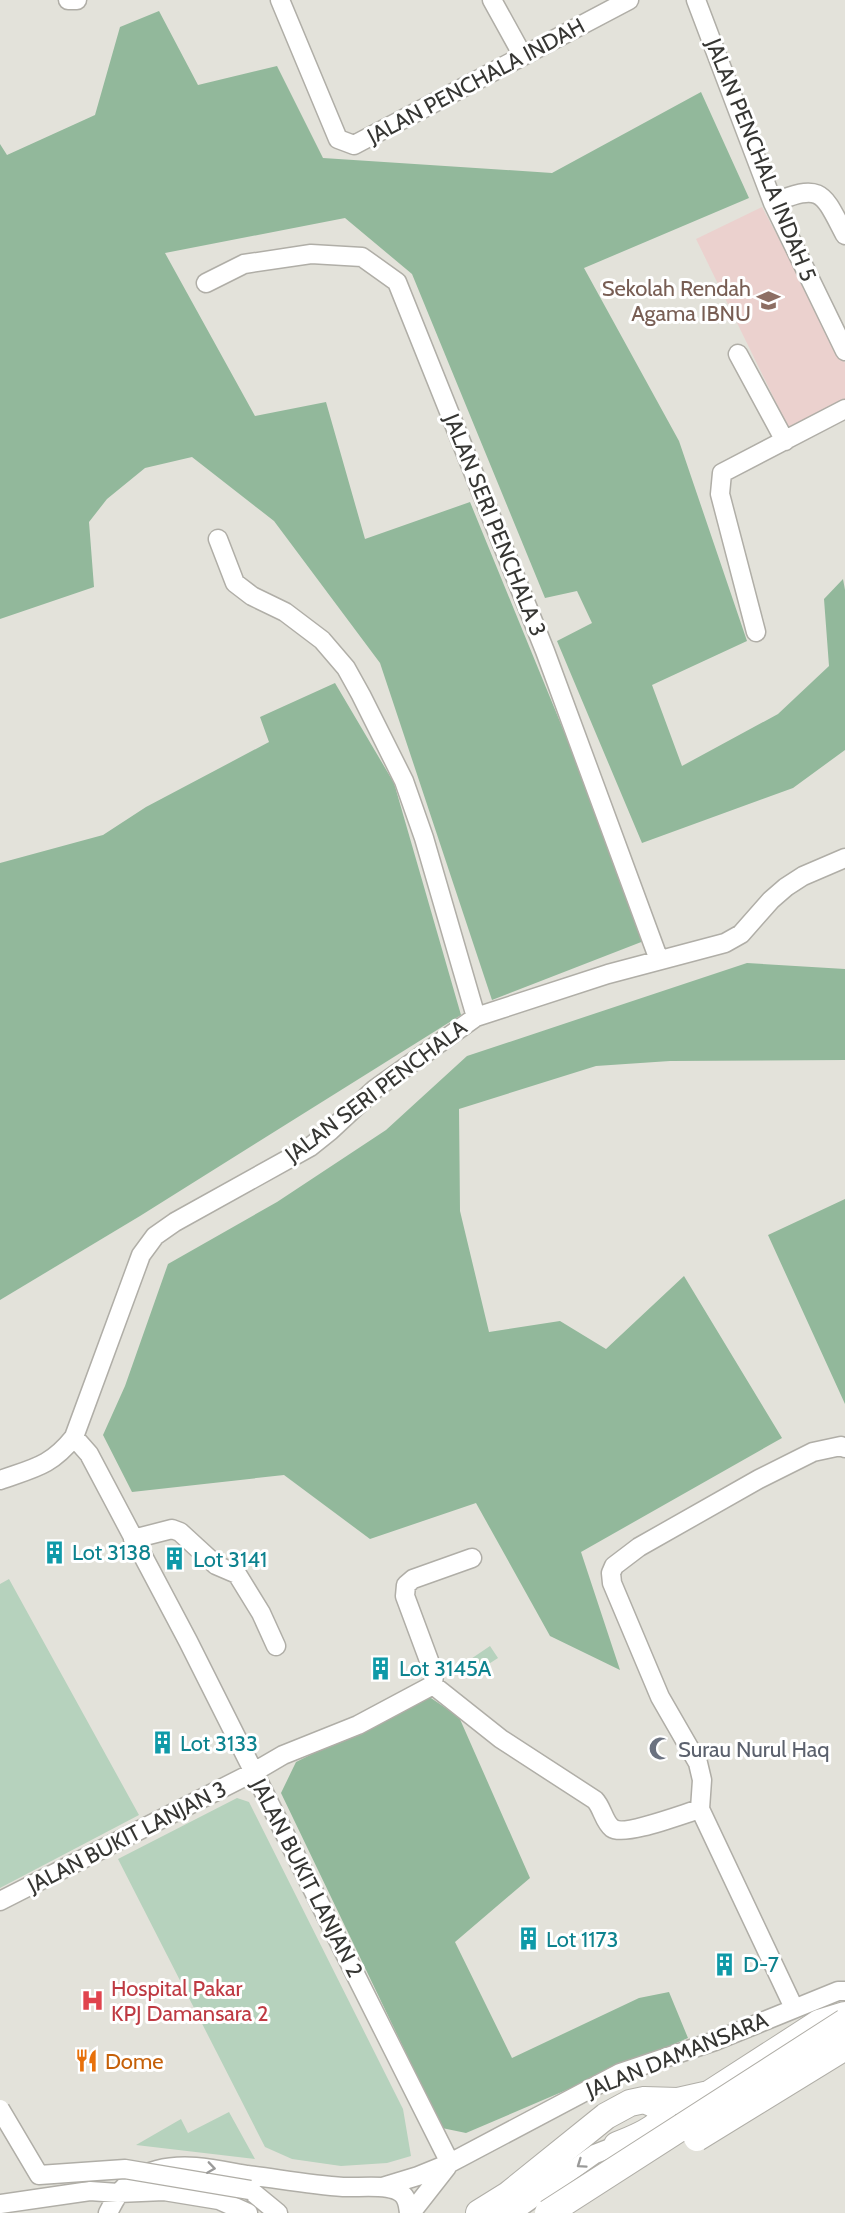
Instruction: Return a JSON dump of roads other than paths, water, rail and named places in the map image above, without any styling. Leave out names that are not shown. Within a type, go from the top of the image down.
[{"type":"highway","points":[[479,2213],[508,2195],[606,2116],[630,2103],[644,2100],[678,2101],[709,2094],[819,2023],[845,2015]]},
{"type":"highway","points":[[548,2213],[845,2022]]},
{"type":"highway","points":[[575,2213],[845,2048]]},
{"type":"highway","points":[[617,2145],[646,2133],[660,2123],[662,2116],[659,2108],[654,2103],[644,2100]]},
{"type":"street","points":[[68,0],[76,0]]},
{"type":"street","name":"JALAN PENCHALA INDAH","points":[[280,0],[338,139],[354,145],[629,0]]},
{"type":"street","points":[[492,0],[522,56]]},
{"type":"street","name":"JALAN PENCHALA INDAH 5","points":[[696,0],[773,203],[845,351]]},
{"type":"street","points":[[773,203],[797,193],[813,193],[827,200],[845,235]]},
{"type":"street","name":"JALAN SERI PENCHALA 3","points":[[206,283],[244,264],[312,254],[362,257],[397,282],[545,651],[659,960]]},
{"type":"street","points":[[738,354],[785,441]]},
{"type":"street","points":[[756,632],[720,494],[722,473],[845,409]]},
{"type":"street","points":[[218,539],[235,583],[252,596],[285,612],[322,640],[346,668],[361,695],[408,791],[476,1017]]},
{"type":"street","name":"JALAN SERI PENCHALA","points":[[0,1480],[48,1463],[62,1453],[74,1437],[141,1255],[154,1236],[309,1147],[330,1131],[375,1089],[476,1017],[608,974],[725,943],[741,934],[771,900],[786,887],[804,876],[845,858]]},
{"type":"street","name":"JALAN BUKIT LANJAN 2","points":[[74,1437],[89,1454],[188,1641],[450,2163]]},
{"type":"street","points":[[794,2008],[700,1809],[702,1780],[698,1764],[660,1697],[612,1583],[611,1573],[614,1566],[639,1547],[759,1479],[813,1452],[843,1447]]},
{"type":"street","points":[[133,1539],[172,1529],[180,1532],[210,1561],[237,1574],[261,1613],[276,1646]]},
{"type":"street","points":[[472,1558],[413,1579],[406,1585],[405,1596],[434,1674],[433,1685],[501,1739],[595,1800],[601,1806],[610,1827],[617,1830],[643,1826],[700,1809]]},
{"type":"street","name":"JALAN BUKIT LANJAN 3","points":[[0,1901],[254,1772],[283,1755],[358,1725],[433,1685]]},
{"type":"street","name":"JALAN DAMANSARA","points":[[382,2187],[450,2163],[620,2073],[715,2041],[838,1990],[845,1991]]},
{"type":"street","points":[[512,2213],[595,2154],[617,2145],[679,2132],[845,2048]]},
{"type":"street","points":[[0,2109],[39,2175],[125,2169],[247,2182],[382,2187],[400,2192],[408,2201],[410,2213]]},
{"type":"street","points":[[410,2213],[450,2163]]},
{"type":"street","points":[[108,2213],[118,2193],[135,2178],[173,2167],[207,2167],[247,2182],[278,2213]]},
{"type":"street","points":[[219,2200],[222,2189],[247,2182]]},
{"type":"street","points":[[0,2204],[90,2191],[118,2193],[164,2191],[219,2200],[248,2213]]},
{"type":"place","name":"Sekolah Rendah Agama IBNU","points":[[769,301]]},
{"type":"place","name":"Lot 3138","points":[[54,1552]]},
{"type":"place","name":"Lot 3141","points":[[175,1559]]},
{"type":"place","name":"Lot 3145A","points":[[381,1668]]},
{"type":"place","name":"Lot 3133","points":[[162,1743]]},
{"type":"place","name":"Surau Nurul Haq","points":[[660,1749]]},
{"type":"place","name":"Lot 1173","points":[[528,1939]]},
{"type":"place","name":"D-7","points":[[725,1964]]},
{"type":"place","name":"Hospital Pakar KPJ Damansara 2","points":[[93,2001]]},
{"type":"place","name":"Dome","points":[[87,2061]]}]
